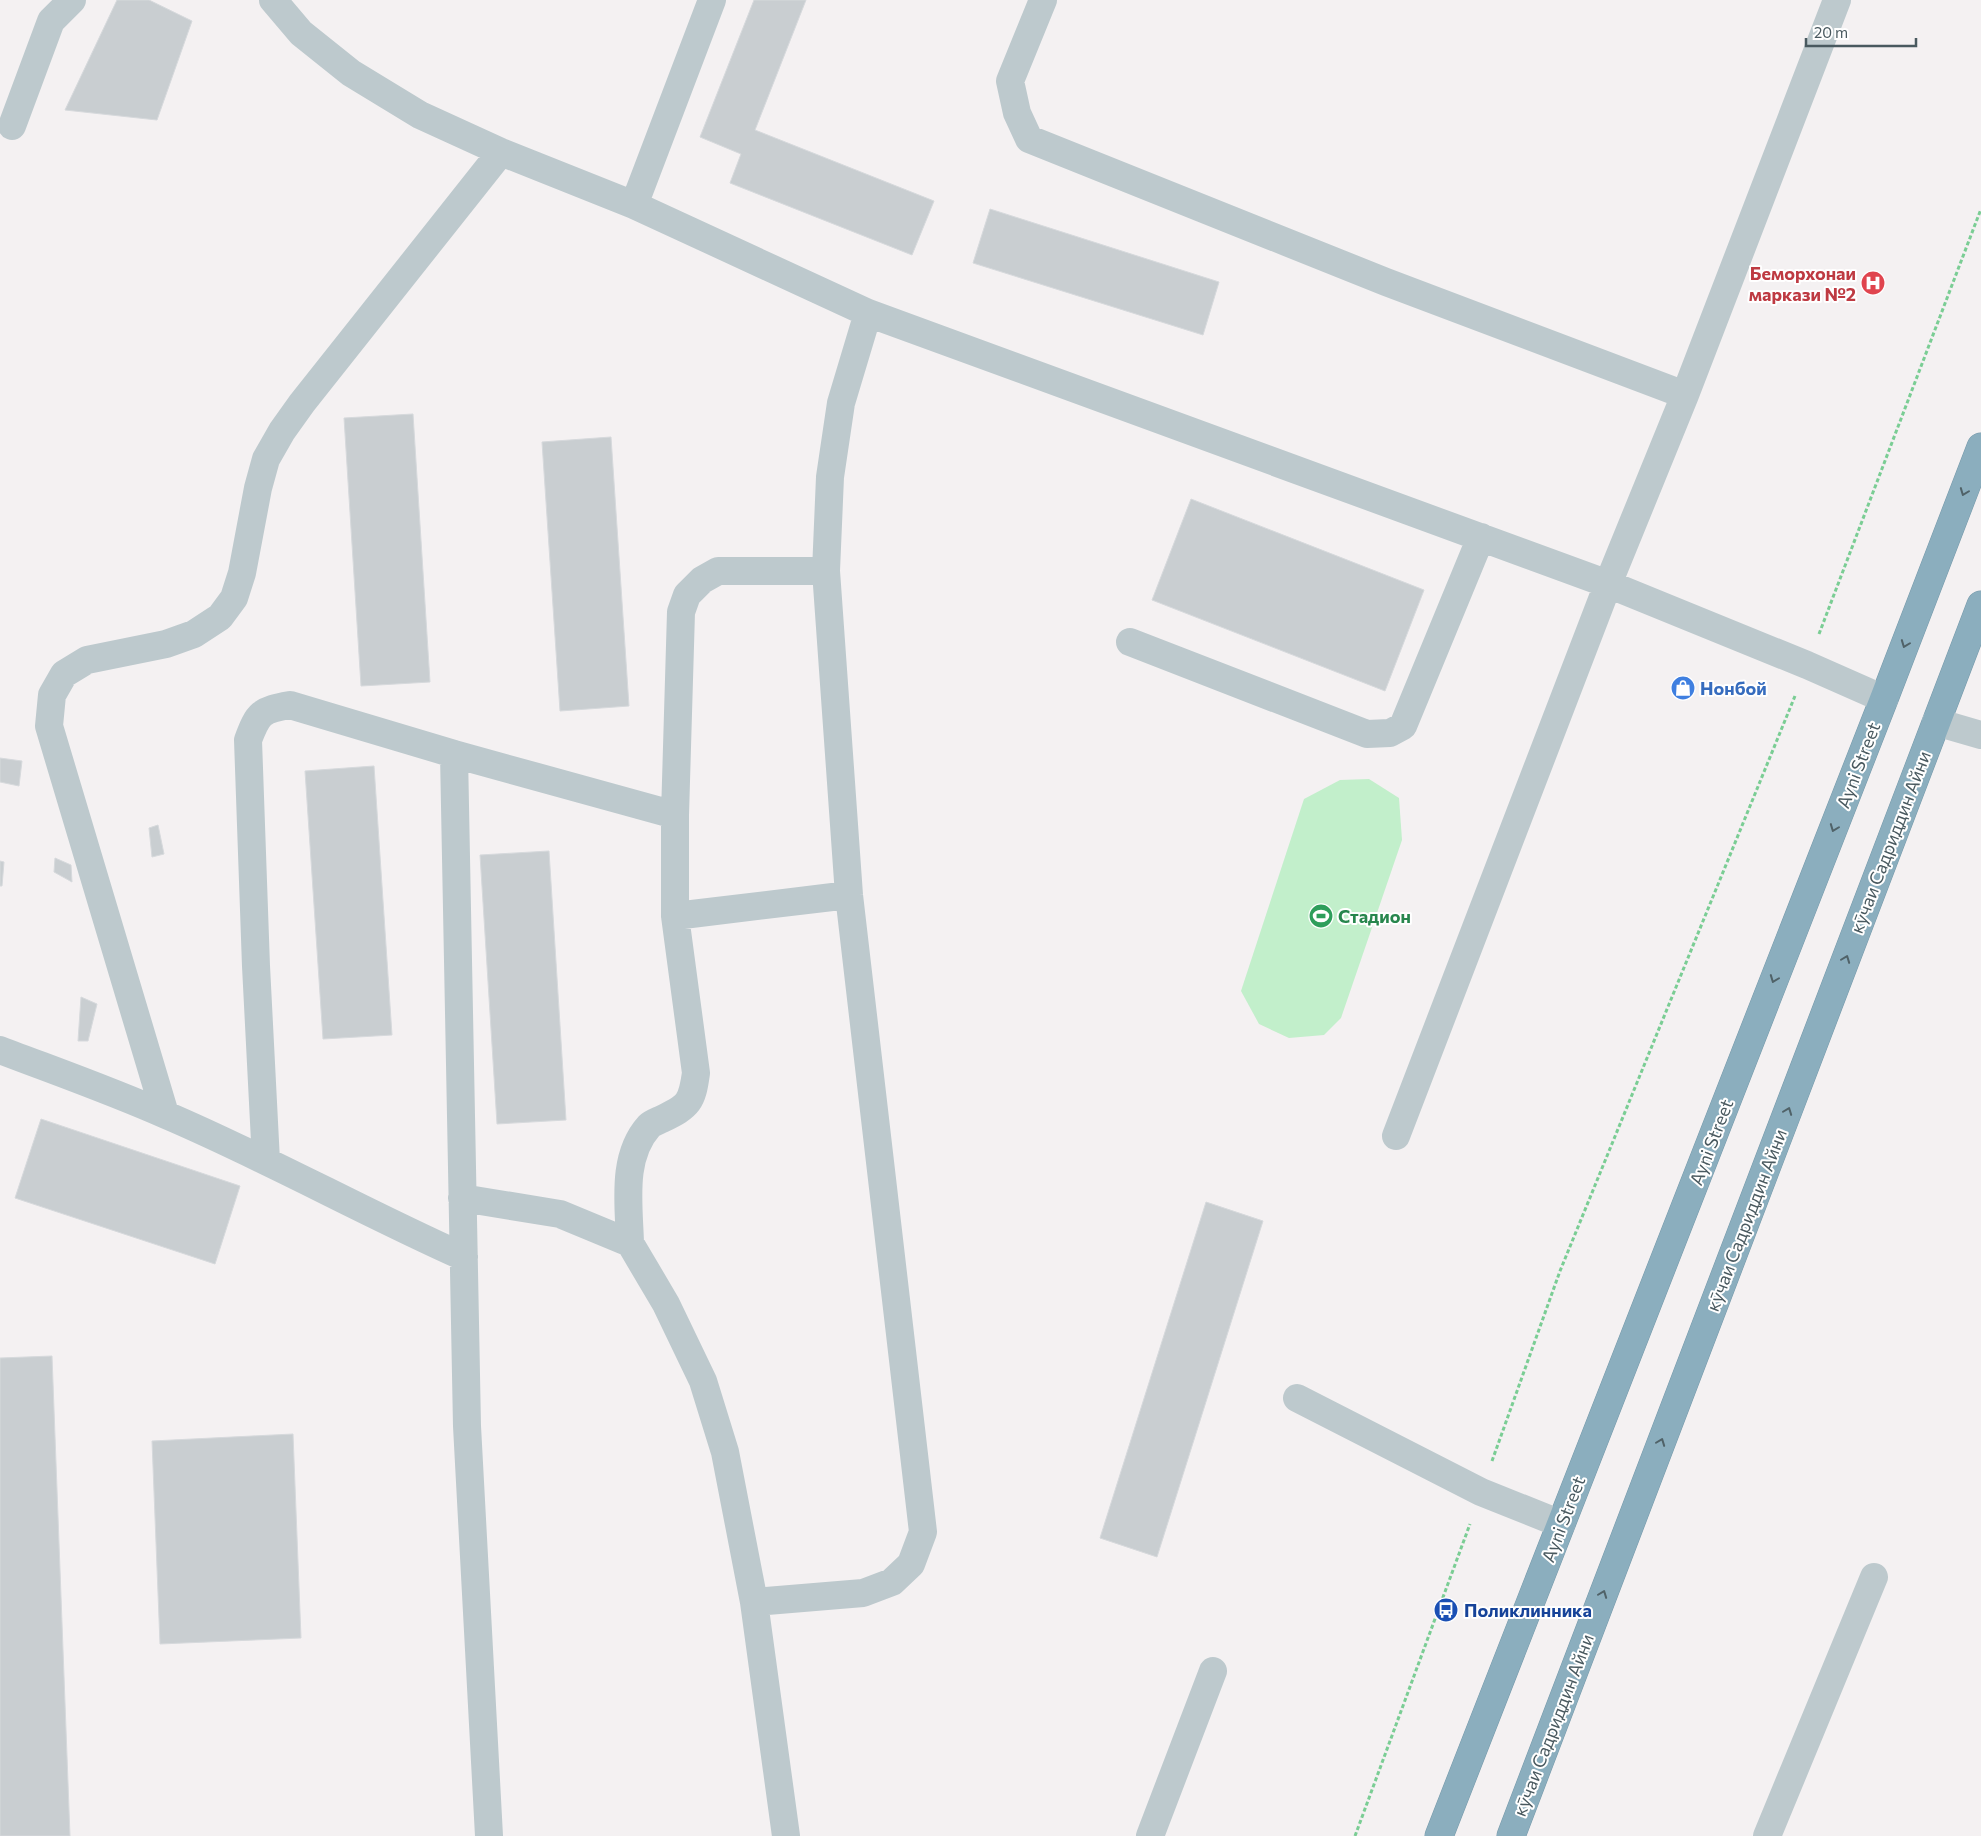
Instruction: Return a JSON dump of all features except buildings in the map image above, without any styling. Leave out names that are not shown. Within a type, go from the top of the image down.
[{"type":"highway","name":"Ayni Street","points":[[1439,1836],[1981,447]]},
{"type":"highway","name":"кӯчаи Садриддин Айни","points":[[1511,1836],[1981,605]]},
{"type":"lane","points":[[12,126],[51,21],[72,0]]},
{"type":"lane","points":[[273,0],[302,33],[352,73],[420,116],[501,152],[634,205],[868,313],[1608,584],[1807,665],[1884,699]]},
{"type":"lane","points":[[634,205],[712,0]]},
{"type":"lane","points":[[1043,0],[1010,81],[1017,113],[1029,139],[1386,282],[1686,395]]},
{"type":"lane","points":[[1396,1136],[1608,584],[1686,395],[1837,0]]},
{"type":"lane","points":[[166,1114],[49,726],[52,695],[64,674],[86,660],[166,644],[194,634],[220,617],[234,598],[242,573],[258,488],[266,459],[282,432],[302,403],[501,152]]},
{"type":"lane","points":[[754,1602],[863,1593],[885,1585],[892,1582],[912,1564],[923,1532],[849,895],[826,571],[830,477],[841,403],[868,313]]},
{"type":"lane","points":[[1130,642],[1368,734],[1390,733],[1403,726],[1481,537]]},
{"type":"lane","points":[[786,1836],[754,1602],[725,1452],[703,1381],[666,1304],[630,1243],[629,1176],[637,1146],[650,1125],[682,1110],[693,1095],[696,1073],[675,916],[674,815],[681,612],[687,595],[702,580],[718,572],[826,571]]},
{"type":"lane","points":[[266,1161],[256,966],[248,740],[255,720],[271,708],[290,705],[454,754],[674,815]]},
{"type":"lane","points":[[1936,722],[1981,735]]},
{"type":"lane","points":[[454,754],[467,1426],[489,1836]]},
{"type":"lane","points":[[675,916],[849,895]]},
{"type":"lane","points":[[0,1050],[166,1114],[266,1161],[409,1233],[464,1257]]},
{"type":"lane","points":[[462,1198],[560,1214],[630,1243]]},
{"type":"lane","points":[[1297,1398],[1481,1492],[1561,1524]]},
{"type":"lane","points":[[1767,1836],[1874,1577]]},
{"type":"lane","points":[[1150,1836],[1213,1671]]},
{"type":"path","points":[[1355,1836],[1560,1271],[1807,665],[1981,209]]},
{"type":"green space","name":"Стадион","points":[[1369,779],[1399,798],[1402,840],[1341,1018],[1324,1035],[1289,1038],[1259,1024],[1241,991],[1304,799],[1340,780]]},
{"type":"place","name":"Беморхонаи маркази №2","points":[[1873,283]]},
{"type":"place","name":"Нонбой","points":[[1683,688]]},
{"type":"place","name":"Стадион","points":[[1321,916]]},
{"type":"place","name":"Поликлинника","points":[[1446,1610]]}]
